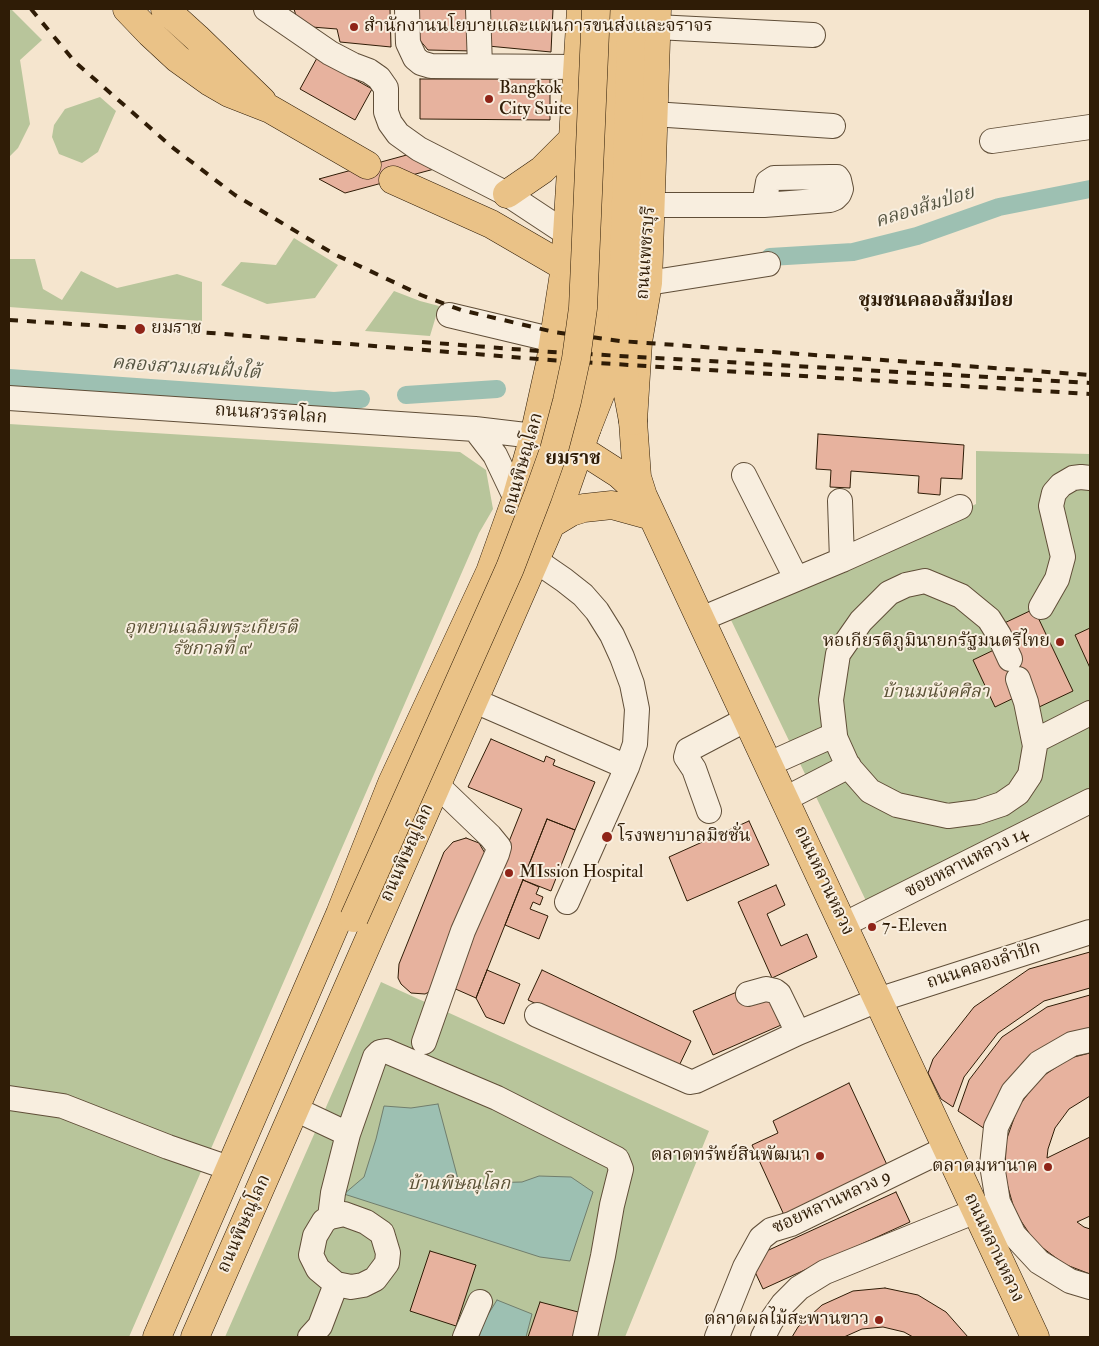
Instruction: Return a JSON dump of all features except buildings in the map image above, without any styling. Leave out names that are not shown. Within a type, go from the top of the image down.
[{"type":"main road","points":[[127,9],[178,59],[210,82],[229,93],[270,109],[367,166]]},
{"type":"main road","points":[[165,9],[270,109]]},
{"type":"main road","points":[[581,9],[565,267],[551,355],[583,439]]},
{"type":"main road","points":[[260,1098],[288,1059],[304,1029],[510,568],[554,450],[576,359],[583,308],[596,9]]},
{"type":"main road","points":[[393,180],[491,224],[565,267],[604,269],[608,215],[616,9]]},
{"type":"main road","points":[[632,9],[624,272],[619,347],[633,422]]},
{"type":"main road","name":"ถนนเพชรบุรี","points":[[648,506],[638,477],[633,422],[638,342],[648,283],[656,18]]},
{"type":"main road","points":[[507,194],[542,170],[574,138]]},
{"type":"main road","name":"ถนนพิษณุโลก","points":[[195,1337],[438,786],[551,524],[583,439],[596,362],[604,269]]},
{"type":"main road","points":[[583,439],[619,347]]},
{"type":"main road","name":"ถนนพิษณุโลก","points":[[157,1337],[340,914],[392,783],[490,572],[516,499],[534,436],[551,355]]},
{"type":"main road","name":"ถนนหลานหลวง","points":[[534,436],[583,439],[648,506],[1035,1337]]},
{"type":"main road","points":[[551,524],[571,512],[584,508],[612,505],[648,506]]},
{"type":"street","points":[[266,9],[330,53],[379,78],[386,88],[386,112],[390,123],[398,134],[419,149],[507,194],[566,233]]},
{"type":"street","points":[[406,9],[408,43],[415,58],[421,63],[431,66],[578,67]]},
{"type":"street","points":[[478,9],[480,66]]},
{"type":"street","points":[[656,18],[813,35]]},
{"type":"street","points":[[653,114],[833,126]]},
{"type":"street","points":[[992,141],[1090,127]]},
{"type":"street","points":[[651,205],[764,205]]},
{"type":"street","points":[[648,283],[768,264]]},
{"type":"street","points":[[449,316],[551,355]]},
{"type":"street","name":"ถนนสวรรคโลก","points":[[9,398],[475,429],[534,436]]},
{"type":"street","points":[[475,429],[494,455],[516,499]]},
{"type":"street","points":[[744,475],[796,578]]},
{"type":"street","points":[[1041,607],[1057,579],[1063,557],[1051,506],[1054,493],[1061,485],[1073,478],[1090,478]]},
{"type":"street","points":[[840,502],[842,560]]},
{"type":"street","points":[[701,619],[842,560],[960,506]]},
{"type":"street","points":[[535,560],[583,595],[598,611],[622,657],[632,684],[637,709],[635,744],[567,902]]},
{"type":"street","points":[[925,581],[961,596],[989,619],[999,635],[1014,669],[1026,702],[1035,740],[1030,775],[1018,792],[1002,804],[978,812],[948,816],[897,805],[870,791],[849,766],[834,736],[831,700],[838,654],[860,621],[890,593],[906,585],[925,581]]},
{"type":"street","points":[[474,701],[626,767]]},
{"type":"street","points":[[1035,740],[1090,713]]},
{"type":"street","points":[[709,811],[694,769],[686,757],[688,750],[747,719]]},
{"type":"street","points":[[769,764],[834,736]]},
{"type":"street","points":[[785,799],[849,766]]},
{"type":"street","points":[[424,1042],[463,931],[499,847],[438,786]]},
{"type":"street","name":"ซอยหลานหลวง 14","points":[[843,925],[1090,801]]},
{"type":"street","name":"ถนนคลองลำปัก","points":[[537,1015],[690,1082],[696,1081],[798,1033],[878,1000],[1090,932]]},
{"type":"street","points":[[748,994],[766,989],[779,994],[798,1033]]},
{"type":"street","points":[[1090,1040],[1072,1044],[1039,1064],[1013,1092],[996,1127],[992,1165],[998,1202],[1014,1235],[1039,1262],[1070,1281],[1090,1286]]},
{"type":"street","points":[[330,1217],[333,1193],[348,1134],[376,1057],[380,1052],[386,1051],[497,1098],[617,1158],[621,1169],[585,1337]]},
{"type":"street","points":[[9,1098],[63,1106],[168,1148],[229,1168]]},
{"type":"street","points":[[295,1109],[348,1134]]},
{"type":"street","name":"ซอยหลานหลวง 9","points":[[717,1337],[745,1267],[761,1238],[771,1230],[791,1224],[947,1148]]},
{"type":"street","points":[[961,1179],[992,1165]]},
{"type":"street","points":[[763,1337],[783,1304],[799,1288],[825,1272],[976,1211]]},
{"type":"street","points":[[344,1214],[366,1222],[382,1233],[388,1254],[387,1263],[375,1279],[351,1287],[336,1284],[318,1269],[311,1255],[315,1236],[324,1221],[330,1217],[344,1214]]},
{"type":"street","points":[[310,1337],[320,1326],[336,1284]]},
{"type":"street","points":[[465,1337],[480,1302]]},
{"type":"green space","points":[[9,9],[42,40],[20,60],[30,124],[18,148],[9,157]]},
{"type":"green space","points":[[100,97],[116,111],[98,152],[82,163],[59,154],[52,137],[54,125],[65,109]]},
{"type":"green space","points":[[294,238],[338,265],[315,298],[267,304],[221,285],[241,262],[276,265]]},
{"type":"green space","points":[[9,259],[35,259],[43,289],[62,300],[81,271],[117,288],[177,274],[202,282],[202,321],[9,307]]},
{"type":"green space","points":[[394,291],[439,306],[430,336],[365,331]]},
{"type":"green space","name":"อุทยานเฉลิมพระเกียรติ รัชกาลที่ ๙","points":[[9,424],[460,452],[486,470],[493,509],[479,533],[129,1337],[9,1337]]},
{"type":"green space","name":"บ้านมนังคศิลา","points":[[976,451],[1090,454],[1090,795],[868,905],[731,620],[976,504]]},
{"type":"green space","name":"บ้านพิษณุโลก","points":[[381,982],[709,1131],[625,1337],[225,1337]]},
{"type":"shaded area","points":[[438,1104],[458,1179],[483,1183],[522,1182],[539,1176],[571,1177],[593,1192],[570,1261],[540,1257],[344,1194],[364,1177],[384,1106],[411,1108]]},
{"type":"shaded area","points":[[497,1300],[532,1314],[526,1337],[479,1337],[484,1321]]},
{"type":"waterway","name":"คลองส้มป่อย","points":[[770,257],[853,252],[917,236],[999,207],[1090,189]]},
{"type":"waterway","name":"คลองสามเสนฝั่งใต้","points":[[9,378],[334,401],[361,399]]},
{"type":"waterway","points":[[406,395],[497,389]]},
{"type":"railway","points":[[31,9],[75,62],[172,147],[235,195],[334,254],[421,295],[461,310],[554,332],[620,341],[1090,375]]},
{"type":"railway","points":[[9,320],[186,331],[550,360],[1090,394]]},
{"type":"railway","points":[[422,342],[552,352],[1090,383]]},
{"type":"place","name":"สำนักงานนโยบายและแผนการขนส่งและจราจร","points":[[354,27]]},
{"type":"place","name":"Bangkok City Suite","points":[[489,99]]},
{"type":"place","name":"ยมราช","points":[[140,329]]},
{"type":"place","name":"หอเกียรติภูมินายกรัฐมนตรีไทย","points":[[1060,642]]},
{"type":"place","name":"โรงพยาบาลมิชชั่น","points":[[607,837]]},
{"type":"place","name":"MIssion Hospital","points":[[509,873]]},
{"type":"place","name":"7-Eleven","points":[[872,927]]},
{"type":"place","name":"ตลาดทรัพย์สินพัฒนา","points":[[820,1156]]},
{"type":"place","name":"ตลาดมหานาค","points":[[1048,1167]]},
{"type":"place","name":"ตลาดผลไม้สะพานขาว","points":[[879,1320]]},
{"type":"district","name":"ชุมชนคลองส้มป่อย","points":[[936,302]]},
{"type":"district","name":"ยมราช","points":[[573,460]]}]
